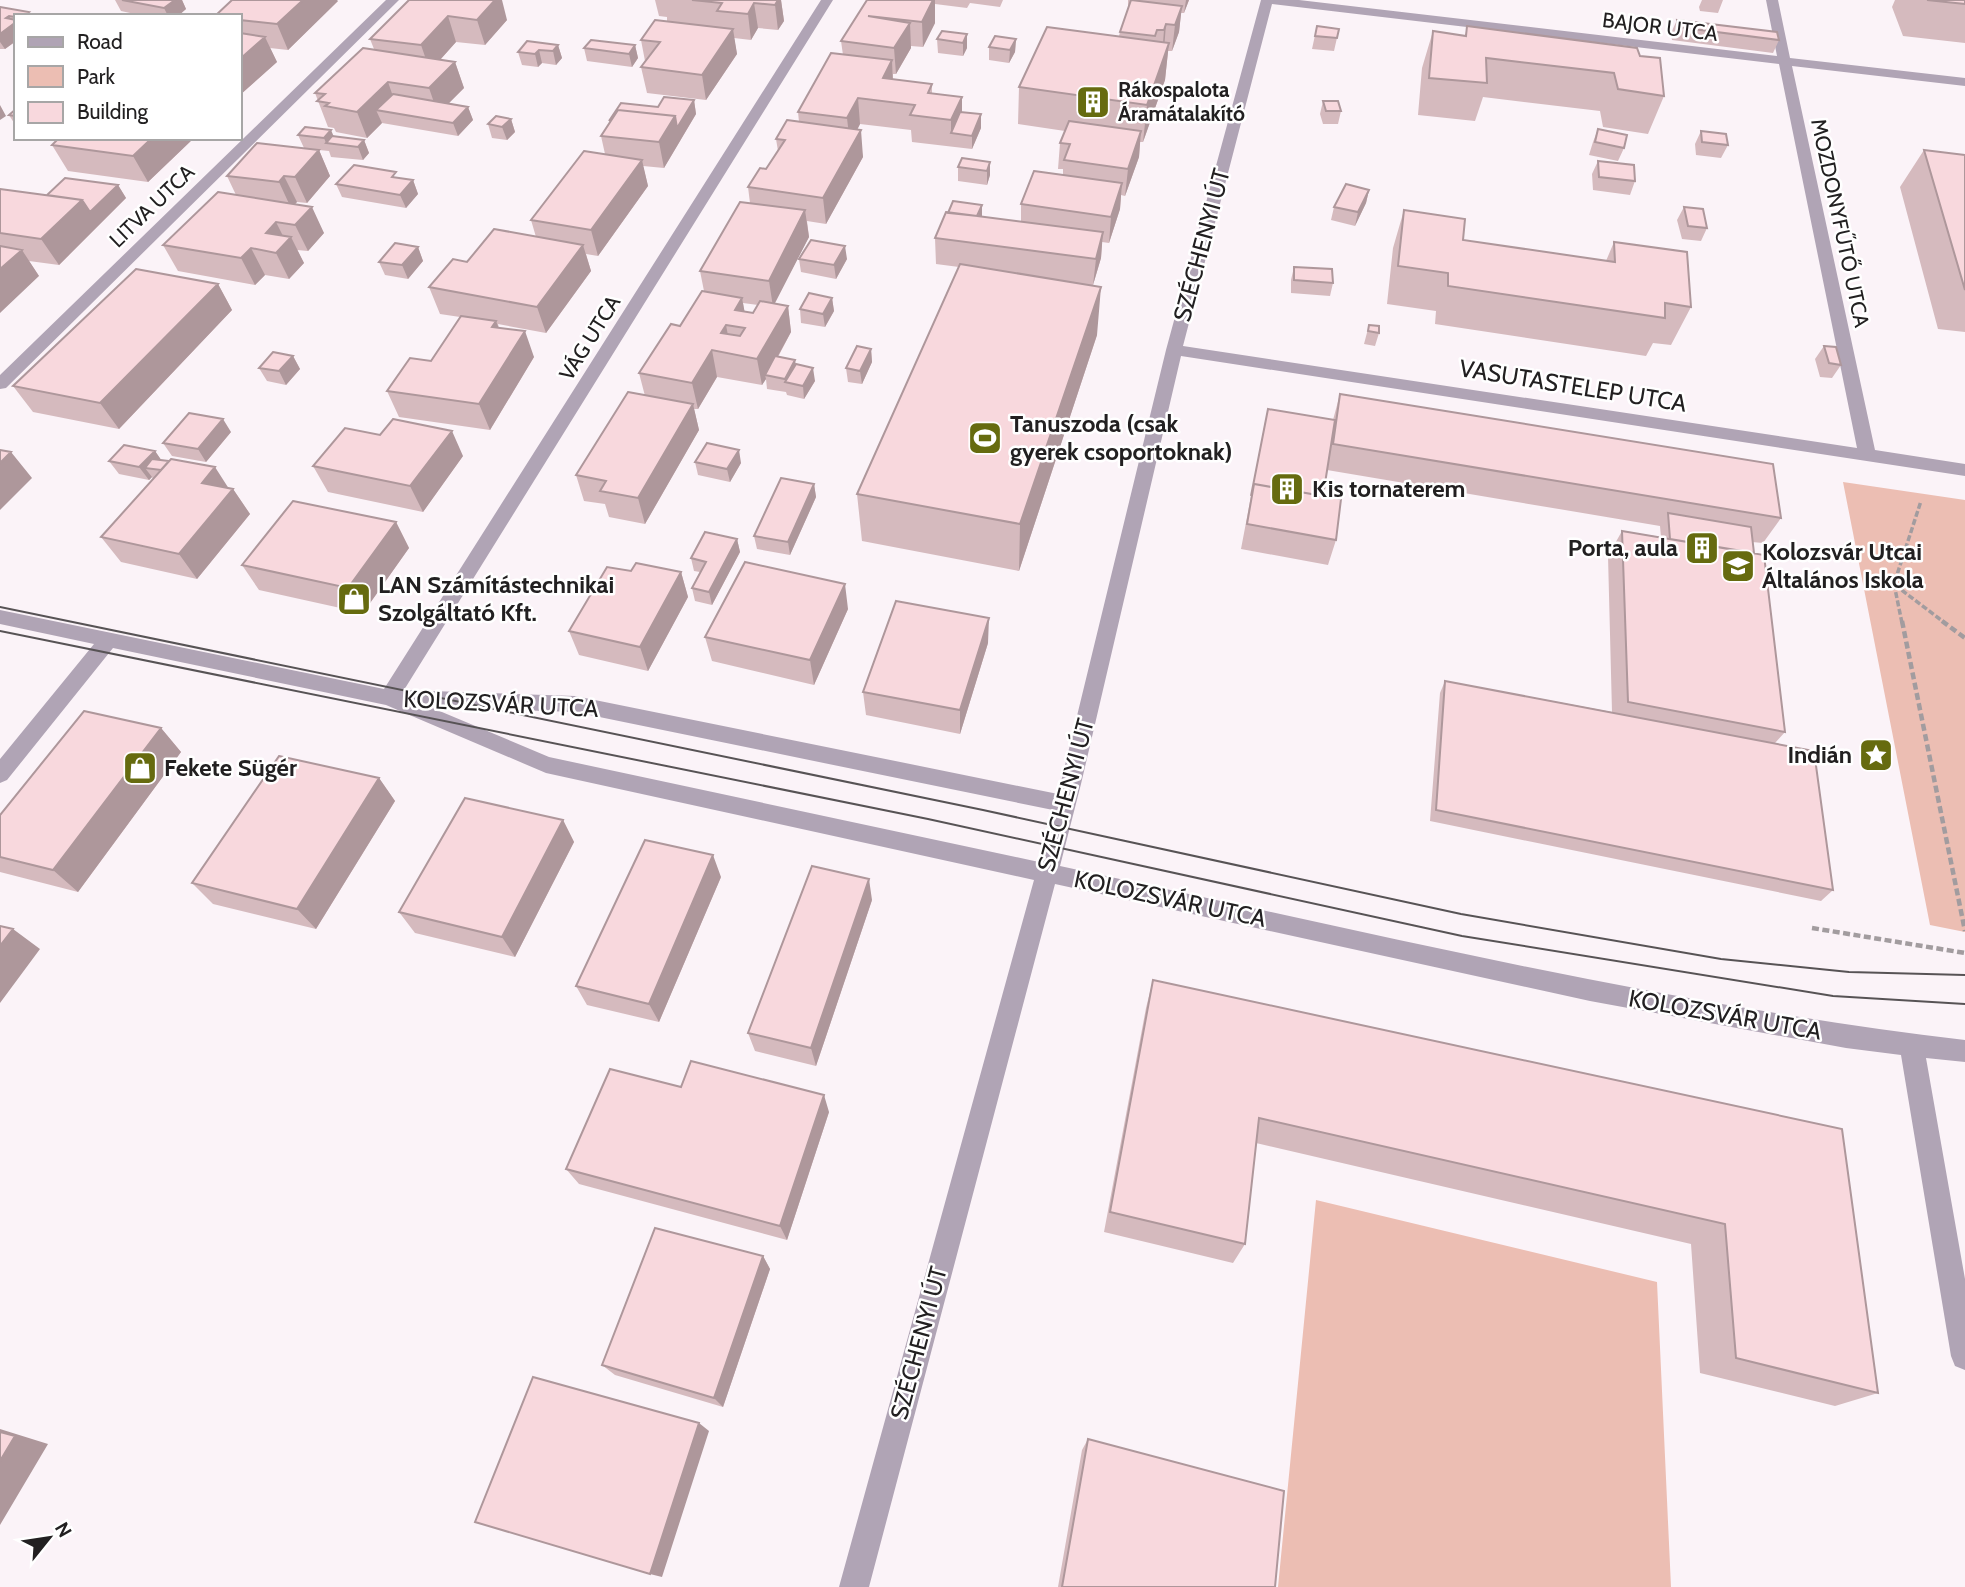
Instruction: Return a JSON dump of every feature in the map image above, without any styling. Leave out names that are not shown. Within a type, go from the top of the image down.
[{"type":"street","name":"LITVA UTCA","points":[[0,384],[393,0]]},
{"type":"street","name":"VÁG UTCA","points":[[389,698],[827,0]]},
{"type":"street","name":"BAJOR UTCA","points":[[1267,0],[1965,82]]},
{"type":"street","name":"SZÉCHENYI ÚT","points":[[854,1587],[1066,803],[1174,350],[1267,0]]},
{"type":"street","name":"MOZDONYFŰTŐ UTCA","points":[[1772,0],[1867,455]]},
{"type":"street","name":"VASUTASTELEP UTCA","points":[[1174,350],[1965,470]]},
{"type":"street","name":"KOLOZSVÁR UTCA","points":[[0,617],[389,698],[575,704],[1066,803]]},
{"type":"street","points":[[0,774],[109,639]]},
{"type":"street","name":"KOLOZSVÁR UTCA","points":[[389,698],[546,765],[1590,990],[1912,1047],[1965,1051]]},
{"type":"street","points":[[1912,1047],[1965,1356]]},
{"type":"path","points":[[1923,496],[1894,584],[1965,931]]},
{"type":"path","points":[[1894,584],[1965,638]]},
{"type":"path","points":[[1812,928],[1965,953]]},
{"type":"green space","points":[[1843,482],[1965,500],[1965,932],[1930,925]]},
{"type":"green space","points":[[1316,1200],[1657,1282],[1671,1587],[1278,1587]]},
{"type":"building","points":[[122,0],[175,0],[164,8]]},
{"type":"building","points":[[232,0],[303,0],[277,24],[242,20],[242,14],[217,14]]},
{"type":"building","points":[[409,0],[495,0],[477,20],[448,16],[421,45],[370,39]]},
{"type":"building","points":[[692,0],[778,0],[775,5],[754,3],[748,14],[717,11],[722,3]]},
{"type":"building","points":[[867,0],[933,0],[922,22],[868,16],[910,23],[894,48],[841,41]]},
{"type":"building","points":[[1131,0],[1182,6],[1175,25],[1166,24],[1164,30],[1157,30],[1155,36],[1120,32]]},
{"type":"building","points":[[1927,0],[1965,0],[1965,4]]},
{"type":"building","points":[[0,7],[29,12],[6,18],[14,20],[14,24],[0,34]]},
{"type":"building","points":[[655,20],[733,29],[702,75],[641,67],[660,42],[641,40]]},
{"type":"building","points":[[1677,20],[1777,32],[1779,40],[1678,27]]},
{"type":"building","points":[[1317,26],[1339,29],[1337,38],[1315,36]]},
{"type":"building","points":[[1467,26],[1637,48],[1640,56],[1660,58],[1664,96],[1618,89],[1614,73],[1486,58],[1487,83],[1429,78],[1433,31],[1466,36]]},
{"type":"building","points":[[1047,27],[1169,43],[1147,105],[1019,87]]},
{"type":"building","points":[[942,31],[967,34],[963,43],[937,39]]},
{"type":"building","points":[[242,33],[265,37],[242,57]]},
{"type":"building","points":[[995,36],[1016,39],[1010,50],[989,47]]},
{"type":"building","points":[[591,40],[635,45],[629,54],[584,48]]},
{"type":"building","points":[[527,41],[558,45],[553,51],[539,50],[535,54],[518,52]]},
{"type":"building","points":[[363,48],[455,62],[429,88],[388,82],[357,112],[325,106],[329,103],[317,101],[325,94],[315,93]]},
{"type":"building","points":[[831,53],[892,60],[883,78],[932,84],[928,93],[962,97],[951,120],[910,115],[915,105],[858,98],[847,118],[798,112]]},
{"type":"building","points":[[393,94],[468,107],[453,123],[376,110]]},
{"type":"building","points":[[664,97],[694,100],[677,128],[675,116],[618,110],[609,121],[621,103],[658,107]]},
{"type":"building","points":[[1323,101],[1338,101],[1341,111],[1326,111]]},
{"type":"building","points":[[618,110],[675,116],[659,142],[601,136]]},
{"type":"building","points":[[960,112],[981,114],[972,136],[951,133]]},
{"type":"building","points":[[496,116],[511,119],[502,127],[488,124]]},
{"type":"building","points":[[787,120],[861,130],[823,198],[748,187],[760,168],[766,169],[785,140],[776,139]]},
{"type":"building","points":[[1069,121],[1141,131],[1128,169],[1064,160],[1070,144],[1060,143]]},
{"type":"building","points":[[305,127],[331,130],[324,138],[298,135]]},
{"type":"building","points":[[1598,129],[1627,135],[1624,148],[1595,142]]},
{"type":"building","points":[[1701,131],[1726,134],[1728,145],[1702,142]]},
{"type":"building","points":[[332,136],[364,140],[358,147],[326,143]]},
{"type":"building","points":[[57,140],[150,140],[133,156],[52,145]]},
{"type":"building","points":[[257,143],[319,150],[295,177],[284,176],[279,182],[227,176]]},
{"type":"building","points":[[1924,150],[1965,155],[1965,290]]},
{"type":"building","points":[[584,151],[642,160],[591,230],[531,220]]},
{"type":"building","points":[[962,158],[990,162],[987,171],[958,167]]},
{"type":"building","points":[[1598,161],[1634,165],[1635,181],[1599,177]]},
{"type":"building","points":[[354,165],[396,172],[392,177],[413,180],[400,195],[336,184]]},
{"type":"building","points":[[1034,171],[1122,183],[1111,217],[1021,204]]},
{"type":"building","points":[[65,178],[118,185],[90,212],[82,200],[47,195]]},
{"type":"building","points":[[1346,184],[1369,190],[1358,212],[1334,207]]},
{"type":"building","points":[[0,189],[82,200],[41,239],[0,233]]},
{"type":"building","points":[[218,192],[312,207],[295,225],[276,222],[266,233],[291,237],[276,253],[251,248],[241,258],[163,245]]},
{"type":"building","points":[[953,201],[982,205],[977,216],[948,213]]},
{"type":"building","points":[[740,202],[805,210],[769,281],[700,271]]},
{"type":"building","points":[[1684,207],[1703,209],[1707,228],[1688,226]]},
{"type":"building","points":[[1404,210],[1465,219],[1463,240],[1615,262],[1614,242],[1687,252],[1691,307],[1665,303],[1665,318],[1448,286],[1448,273],[1398,266]]},
{"type":"building","points":[[946,212],[1103,232],[1096,259],[935,238]]},
{"type":"building","points":[[494,229],[583,245],[537,307],[429,287],[453,259],[467,262]]},
{"type":"building","points":[[811,240],[845,246],[834,265],[799,259]]},
{"type":"building","points":[[395,243],[418,247],[402,265],[379,262]]},
{"type":"building","points":[[0,246],[22,250],[0,269]]},
{"type":"building","name":"Tanuszoda (csak gyerek csoportoknak)","points":[[960,264],[1101,287],[1020,524],[857,494]]},
{"type":"building","points":[[1294,267],[1332,269],[1333,283],[1294,280]]},
{"type":"building","points":[[136,269],[218,284],[100,403],[13,386]]},
{"type":"building","points":[[702,291],[742,298],[735,310],[753,313],[760,301],[788,306],[757,359],[712,350],[692,383],[639,373],[671,324],[680,326]],"holes":[[[726,325],[745,328],[740,336],[721,333]]]},
{"type":"building","points":[[809,293],[832,298],[823,314],[800,309]]},
{"type":"building","points":[[461,316],[496,321],[492,327],[525,331],[479,404],[387,391],[410,358],[431,361]]},
{"type":"building","points":[[1369,325],[1379,326],[1379,333],[1368,331]]},
{"type":"building","points":[[857,346],[871,349],[860,371],[846,368]]},
{"type":"building","points":[[1824,346],[1836,347],[1841,365],[1829,363]]},
{"type":"building","points":[[273,352],[293,356],[279,371],[259,368]]},
{"type":"building","points":[[775,356],[795,360],[785,379],[765,375]]},
{"type":"building","points":[[796,364],[813,368],[803,386],[785,382]]},
{"type":"building","points":[[628,392],[693,404],[638,498],[600,491],[606,481],[576,475]]},
{"type":"building","points":[[1340,394],[1773,464],[1781,518],[1333,444]]},
{"type":"building","name":"Kis tornaterem","points":[[1268,409],[1335,420],[1323,496],[1254,484],[1251,496]]},
{"type":"building","points":[[189,413],[223,419],[198,449],[163,443]]},
{"type":"building","points":[[393,419],[452,431],[410,486],[313,466],[345,428],[380,435]]},
{"type":"building","points":[[707,443],[739,450],[727,469],[695,462]]},
{"type":"building","points":[[124,445],[155,451],[139,467],[109,461]]},
{"type":"building","points":[[0,450],[11,452],[0,463]]},
{"type":"building","points":[[152,459],[169,461],[161,470],[145,468]]},
{"type":"building","points":[[171,459],[215,467],[202,483],[233,489],[179,554],[101,537]]},
{"type":"building","points":[[781,478],[814,484],[788,542],[754,536]]},
{"type":"building","points":[[1254,484],[1341,499],[1336,540],[1247,524]]},
{"type":"building","points":[[293,501],[396,522],[348,588],[242,565]]},
{"type":"building","points":[[1668,513],[1751,527],[1754,553],[1670,539]]},
{"type":"building","points":[[1622,531],[1764,555],[1785,732],[1628,702]]},
{"type":"building","points":[[705,532],[737,539],[709,592],[692,588],[706,562],[691,558]]},
{"type":"building","points":[[745,562],[845,584],[810,660],[705,637]]},
{"type":"building","points":[[636,563],[681,572],[640,647],[569,631],[607,567],[631,571]]},
{"type":"building","points":[[896,601],[989,618],[960,710],[863,692]]},
{"type":"building","points":[[1445,681],[1814,751],[1833,890],[1436,810]]},
{"type":"building","points":[[84,711],[161,728],[53,870],[0,857],[0,815]]},
{"type":"building","points":[[279,756],[379,778],[297,909],[192,883]]},
{"type":"building","points":[[465,798],[563,820],[502,937],[399,912]]},
{"type":"building","points":[[645,840],[713,855],[649,1004],[576,986]]},
{"type":"building","points":[[812,866],[869,879],[811,1048],[748,1033]]},
{"type":"building","points":[[0,926],[13,929],[0,946]]},
{"type":"building","points":[[1153,980],[1842,1129],[1878,1393],[1736,1358],[1725,1224],[1259,1118],[1245,1244],[1110,1212]]},
{"type":"building","points":[[691,1061],[824,1095],[780,1226],[566,1169],[610,1069],[681,1087]]},
{"type":"building","points":[[655,1228],[763,1256],[714,1398],[602,1365]]},
{"type":"building","points":[[533,1377],[699,1423],[650,1574],[475,1522]]},
{"type":"building","points":[[0,1432],[15,1436],[0,1461]]},
{"type":"building","points":[[1088,1439],[1284,1491],[1275,1587],[1062,1587]]},
{"type":"tram line","points":[[0,607],[983,810],[1461,914],[1721,959],[1849,972],[1965,975]]},
{"type":"tram line","points":[[0,631],[928,819],[1462,936],[1833,996],[1965,1004]]},
{"type":"place","name":"Rákospalota Áramátalakító","points":[[1093,102]]},
{"type":"place","name":"Tanuszoda (csak gyerek csoportoknak)","points":[[985,438]]},
{"type":"place","name":"Kis tornaterem","points":[[1287,489]]},
{"type":"place","name":"Porta, aula","points":[[1702,548]]},
{"type":"place","name":"Kolozsvár Utcai Általános Iskola","points":[[1738,566]]},
{"type":"place","name":"LAN Számítástechnikai Szolgáltató Kft.","points":[[354,599]]},
{"type":"place","name":"Indián","points":[[1876,755]]},
{"type":"place","name":"Fekete Sügér","points":[[140,768]]}]
